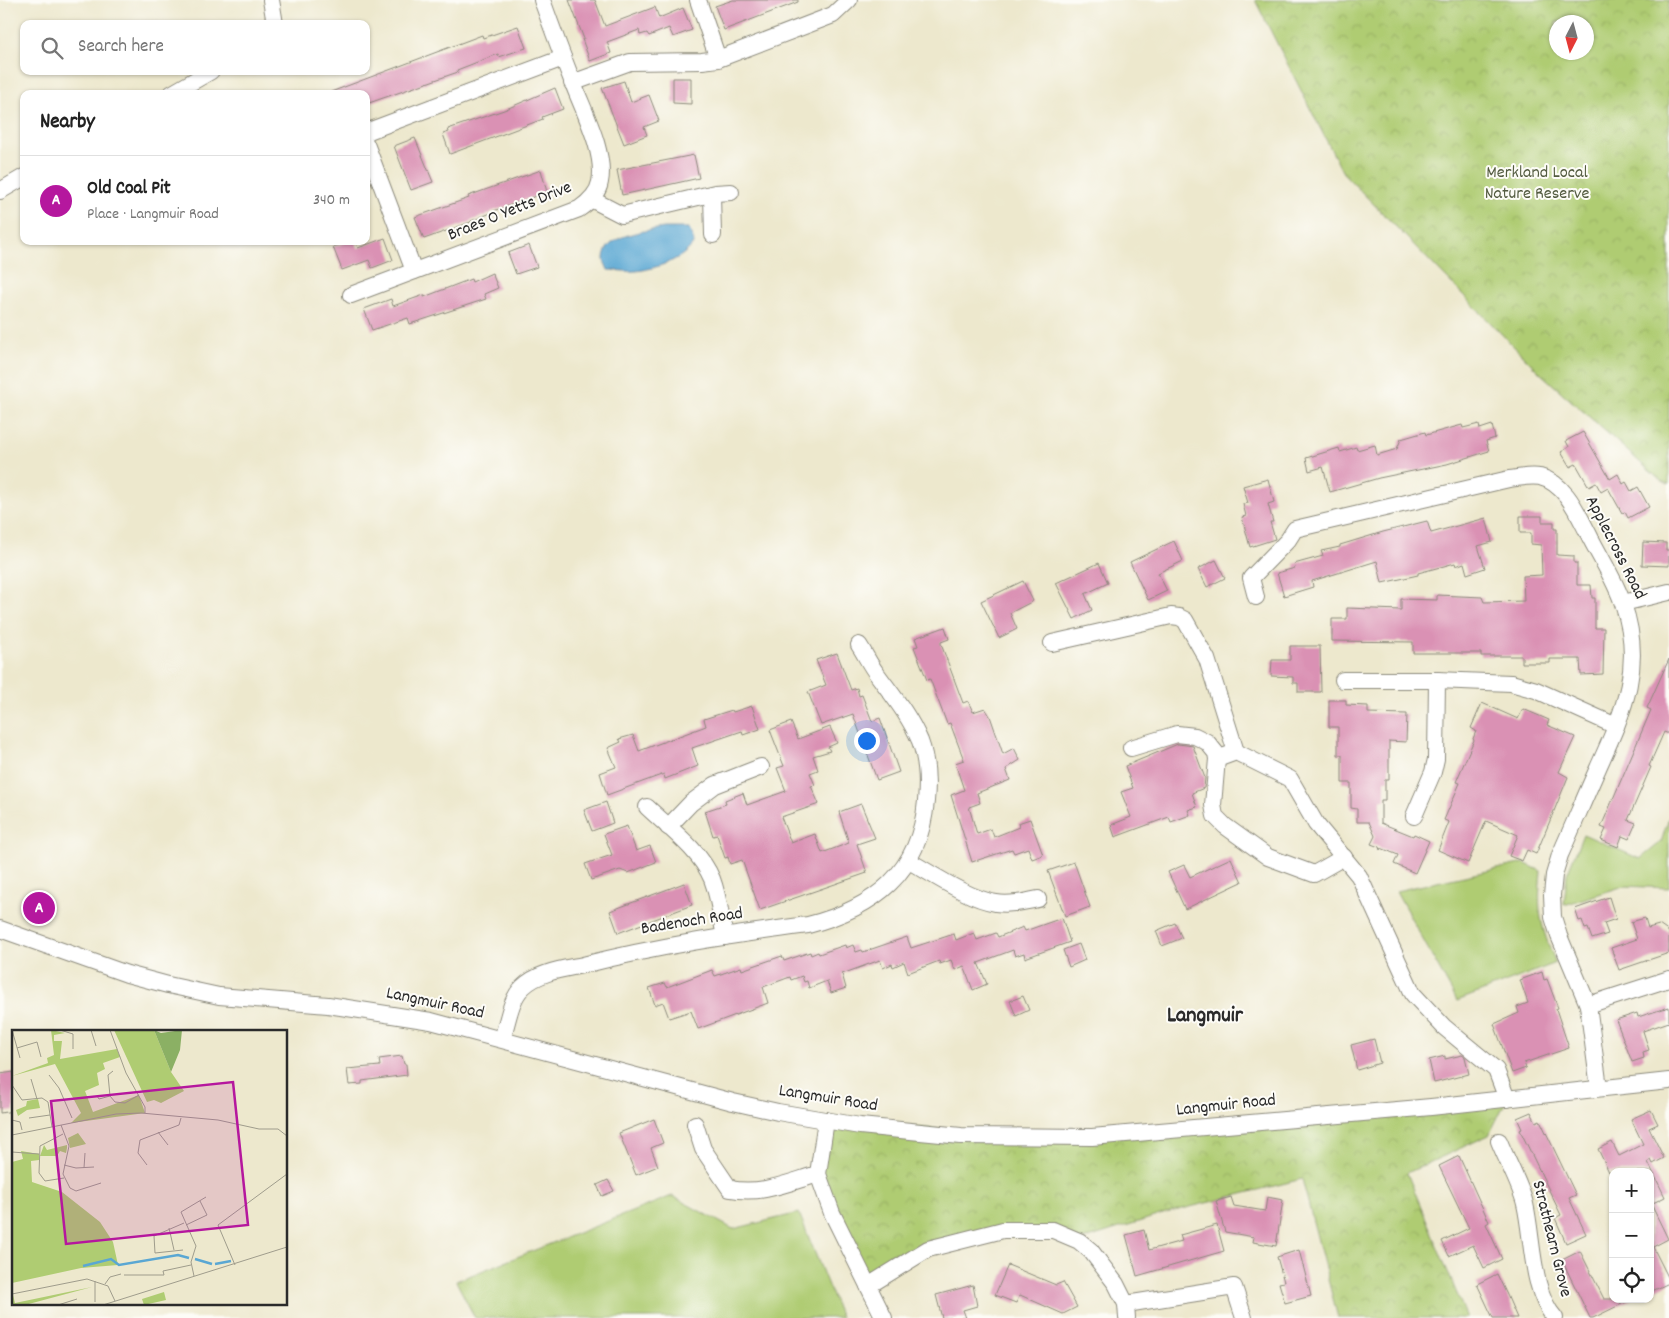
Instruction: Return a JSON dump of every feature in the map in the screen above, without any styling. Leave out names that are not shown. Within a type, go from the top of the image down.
[{"type":"street","points":[[271,0],[274,20]]},
{"type":"street","name":"Braes O Yetts Drive","points":[[351,295],[579,209],[596,192],[600,182],[599,159],[596,146],[542,0]]},
{"type":"street","points":[[698,0],[718,59]]},
{"type":"street","points":[[572,83],[630,62],[718,59],[833,15],[849,0]]},
{"type":"street","points":[[370,130],[563,58]]},
{"type":"street","points":[[178,90],[204,75]]},
{"type":"street","points":[[370,155],[414,271]]},
{"type":"street","points":[[0,191],[20,179]]},
{"type":"street","points":[[591,199],[622,215],[712,194],[731,192]]},
{"type":"street","points":[[712,194],[713,235]]},
{"type":"street","name":"Applecross Road","points":[[1256,597],[1251,578],[1288,540],[1295,529],[1509,479],[1528,477],[1539,477],[1551,482],[1561,489],[1576,509],[1623,603],[1633,644],[1632,666],[1626,700],[1560,855],[1554,875],[1552,895],[1553,916],[1559,936],[1588,1004],[1599,1088]]},
{"type":"street","points":[[1623,603],[1669,592]]},
{"type":"street","points":[[1052,644],[1171,616],[1185,620],[1206,659],[1236,752],[1290,779],[1316,824],[1359,876],[1413,994],[1444,1026],[1496,1070],[1507,1099]]},
{"type":"street","name":"Badenoch Road","points":[[502,1039],[515,997],[523,986],[534,979],[554,972],[634,952],[808,925],[839,916],[856,908],[882,890],[909,861],[926,811],[928,783],[926,764],[911,722],[876,673],[859,645]]},
{"type":"street","points":[[1343,680],[1437,680],[1511,683],[1536,690],[1616,726]]},
{"type":"street","points":[[1414,816],[1433,772],[1436,759],[1437,680]]},
{"type":"street","points":[[1131,748],[1177,734],[1195,736],[1207,742],[1216,753],[1217,759],[1212,805],[1215,816],[1225,826],[1268,857],[1314,874],[1344,857]]},
{"type":"street","points":[[1217,759],[1236,752]]},
{"type":"street","points":[[668,827],[691,803],[715,785],[761,767]]},
{"type":"street","points":[[647,807],[693,852],[704,866],[712,880],[725,937]]},
{"type":"street","points":[[909,861],[980,899],[996,903],[1013,904],[1038,899]]},
{"type":"street","name":"Langmuir Road","points":[[0,929],[127,974],[176,987],[220,996],[328,1005],[431,1021],[734,1102],[860,1126],[961,1136],[1092,1138],[1507,1099],[1669,1081]]},
{"type":"street","points":[[1588,1004],[1669,979]]},
{"type":"street","points":[[826,1120],[818,1174],[832,1213],[884,1318]]},
{"type":"street","points":[[695,1124],[703,1149],[730,1189],[745,1192],[761,1191],[818,1174]]},
{"type":"street","name":"Strathearn Grove","points":[[1499,1140],[1525,1202],[1539,1284],[1549,1311],[1555,1318]]},
{"type":"street","points":[[868,1286],[928,1249],[1003,1230],[1053,1230],[1079,1241],[1091,1251],[1116,1284],[1127,1311],[1234,1287],[1244,1318]]},
{"type":"green space","name":"Merkland Local Nature Reserve","points":[[1255,0],[1669,0],[1669,484],[1661,481],[1540,373],[1343,173]]},
{"type":"green space","points":[[1669,817],[1669,888],[1624,886],[1564,905],[1567,874],[1583,834],[1640,859],[1661,842]]},
{"type":"green space","points":[[1524,863],[1541,871],[1539,897],[1541,918],[1546,938],[1556,963],[1457,1001],[1396,891]]},
{"type":"green space","points":[[1507,1099],[1489,1135],[1407,1173],[1467,1318],[1338,1318],[1302,1179],[1166,1213],[1079,1241],[1053,1230],[928,1249],[868,1286],[818,1174],[826,1120],[1047,1138]]},
{"type":"green space","points":[[672,1196],[733,1229],[799,1213],[841,1318],[475,1318],[456,1281]]},
{"type":"water","points":[[664,228],[689,228],[694,242],[690,248],[677,258],[652,268],[636,271],[608,270],[604,259],[606,251],[611,244],[627,235]]},
{"type":"building","points":[[569,0],[595,0],[605,26],[655,7],[659,18],[683,8],[692,30],[673,37],[669,28],[649,36],[647,33],[640,35],[639,30],[607,42],[611,53],[590,61]]},
{"type":"building","points":[[733,0],[798,0],[798,2],[724,30],[715,6]]},
{"type":"building","points":[[518,26],[526,48],[499,57],[498,54],[457,70],[458,72],[370,103],[370,90],[336,90],[482,35],[483,38]]},
{"type":"building","points":[[673,78],[691,78],[691,104],[673,103]]},
{"type":"building","points":[[624,81],[631,102],[649,95],[659,121],[644,127],[647,135],[624,144],[602,88]]},
{"type":"building","points":[[555,88],[563,109],[542,117],[543,119],[450,154],[443,134],[449,132],[448,129],[504,110]]},
{"type":"building","points":[[415,138],[433,182],[411,190],[394,146]]},
{"type":"building","points":[[694,155],[699,178],[622,195],[617,170]]},
{"type":"building","points":[[541,170],[547,192],[424,239],[415,217]]},
{"type":"building","points":[[385,238],[393,260],[372,268],[369,260],[342,270],[333,247],[338,245],[357,245],[358,248]]},
{"type":"building","points":[[529,245],[537,267],[516,274],[508,253]]},
{"type":"building","points":[[492,273],[498,288],[484,294],[486,299],[410,324],[408,318],[372,330],[364,309],[391,299],[393,306],[424,295],[424,297],[471,279],[472,282]]},
{"type":"building","points":[[1479,424],[1480,429],[1492,425],[1495,438],[1486,441],[1489,451],[1447,464],[1379,478],[1330,492],[1323,467],[1309,471],[1306,458],[1339,448],[1340,452],[1356,447],[1357,450],[1375,445],[1377,455],[1397,449],[1401,439],[1425,432],[1426,435],[1462,425],[1463,428]]},
{"type":"building","points":[[1583,432],[1610,479],[1618,474],[1623,484],[1626,482],[1631,491],[1638,487],[1649,507],[1628,518],[1625,512],[1622,513],[1608,488],[1601,492],[1596,483],[1589,487],[1576,464],[1570,467],[1561,452],[1569,447],[1566,441]]},
{"type":"building","points":[[1268,479],[1274,502],[1268,504],[1273,522],[1270,522],[1275,539],[1250,547],[1242,517],[1246,516],[1243,504],[1248,503],[1243,486]]},
{"type":"building","points":[[1520,516],[1542,516],[1542,522],[1554,522],[1554,529],[1557,529],[1557,555],[1574,556],[1574,563],[1577,563],[1577,585],[1591,585],[1592,598],[1595,598],[1595,628],[1604,628],[1603,674],[1581,675],[1580,659],[1550,659],[1550,663],[1522,663],[1522,656],[1481,656],[1481,653],[1413,653],[1413,642],[1332,641],[1332,619],[1347,619],[1347,608],[1401,610],[1401,599],[1437,600],[1437,595],[1482,597],[1484,602],[1524,601],[1523,576],[1542,575],[1541,545],[1531,544],[1531,533],[1520,533]]},
{"type":"building","points":[[1486,518],[1492,542],[1478,546],[1485,568],[1467,574],[1464,563],[1456,566],[1455,563],[1418,573],[1418,575],[1382,583],[1377,561],[1312,581],[1313,587],[1284,596],[1277,573],[1295,568],[1294,564],[1323,556],[1321,551],[1427,521],[1431,533]]},
{"type":"building","points":[[1174,541],[1183,561],[1158,573],[1167,591],[1148,600],[1130,562]]},
{"type":"building","points":[[1643,542],[1666,543],[1666,550],[1669,550],[1669,566],[1642,565]]},
{"type":"building","points":[[1216,560],[1225,578],[1207,587],[1198,569]]},
{"type":"building","points":[[1099,563],[1108,583],[1085,594],[1092,610],[1074,619],[1056,583]]},
{"type":"building","points":[[1023,581],[1033,601],[1010,613],[1017,629],[999,638],[981,601]]},
{"type":"building","points":[[945,627],[949,639],[941,642],[941,644],[963,703],[968,701],[973,712],[985,708],[990,716],[1003,754],[1014,748],[1020,760],[1006,769],[1010,780],[977,793],[980,803],[969,807],[977,834],[991,829],[994,837],[1019,827],[1018,823],[1030,819],[1043,855],[1032,859],[1028,848],[1014,853],[1012,849],[972,862],[951,795],[964,790],[955,763],[964,760],[950,723],[947,724],[930,679],[927,680],[914,647],[918,646],[915,638]]},
{"type":"building","points":[[1290,646],[1320,646],[1321,692],[1298,692],[1298,683],[1293,683],[1293,677],[1271,676],[1272,660],[1290,660]]},
{"type":"building","points":[[837,653],[851,690],[857,688],[859,696],[862,695],[872,721],[880,718],[899,772],[877,780],[853,714],[821,725],[808,692],[826,685],[816,660]]},
{"type":"building","points":[[1669,659],[1669,734],[1664,732],[1628,820],[1636,823],[1629,839],[1622,836],[1618,847],[1601,840],[1606,829],[1601,827],[1651,710],[1647,708]]},
{"type":"building","points":[[1329,700],[1346,700],[1346,705],[1368,706],[1368,713],[1407,714],[1406,742],[1389,741],[1389,780],[1385,780],[1385,800],[1381,800],[1381,823],[1429,841],[1415,873],[1394,864],[1398,855],[1381,848],[1380,850],[1379,847],[1371,844],[1375,836],[1369,822],[1357,822],[1357,809],[1351,808],[1351,783],[1342,783],[1342,755],[1338,755],[1338,727],[1329,727]]},
{"type":"building","points":[[1482,703],[1518,719],[1523,709],[1549,720],[1547,725],[1575,737],[1559,772],[1568,777],[1536,854],[1527,850],[1522,861],[1509,856],[1518,835],[1486,821],[1468,863],[1438,850],[1449,822],[1444,820],[1460,783],[1456,782],[1474,740],[1476,731],[1471,728]]},
{"type":"building","points":[[752,706],[760,729],[743,735],[742,731],[692,748],[698,766],[665,779],[664,774],[607,795],[600,773],[616,767],[608,748],[621,742],[619,739],[633,735],[639,751],[706,726],[704,719]]},
{"type":"building","points":[[791,722],[798,739],[830,727],[837,743],[828,747],[830,751],[813,756],[818,770],[810,773],[815,785],[811,786],[819,804],[781,817],[791,843],[815,834],[822,853],[849,843],[839,812],[861,804],[875,838],[857,844],[867,873],[760,910],[742,860],[730,864],[728,857],[725,858],[717,835],[713,836],[705,811],[726,804],[725,800],[743,793],[747,805],[786,791],[777,768],[784,766],[770,730]]},
{"type":"building","points":[[1178,744],[1193,746],[1205,778],[1204,788],[1192,793],[1197,807],[1188,810],[1190,815],[1171,822],[1169,817],[1115,837],[1111,825],[1131,817],[1121,792],[1133,788],[1125,766]]},
{"type":"building","points":[[606,802],[613,823],[592,831],[584,810]]},
{"type":"building","points":[[627,826],[636,851],[650,846],[656,862],[628,873],[620,870],[591,880],[585,864],[612,855],[604,834]]},
{"type":"building","points":[[1231,858],[1242,882],[1185,909],[1168,872],[1184,865],[1190,877]]},
{"type":"building","points":[[1074,862],[1090,907],[1065,916],[1048,871]]},
{"type":"building","points":[[684,883],[692,905],[618,933],[610,911]]},
{"type":"building","points":[[1609,897],[1616,919],[1604,923],[1608,934],[1592,939],[1588,928],[1585,929],[1582,920],[1579,921],[1575,909]]},
{"type":"building","points":[[1062,918],[1070,942],[1025,958],[1024,953],[1015,956],[1013,950],[978,963],[987,984],[973,990],[964,966],[955,970],[951,960],[940,964],[939,961],[908,973],[904,962],[893,967],[892,964],[883,968],[880,960],[842,974],[846,988],[831,993],[827,981],[809,988],[807,981],[804,982],[802,976],[791,980],[790,977],[763,987],[768,1003],[698,1029],[691,1011],[669,1018],[663,1002],[655,1005],[649,988],[665,983],[667,987],[712,970],[715,976],[741,967],[742,970],[782,956],[784,961],[810,952],[811,955],[818,952],[819,954],[845,945],[846,948],[853,945],[856,952],[862,950],[863,952],[907,937],[911,948],[954,934],[956,940],[974,933],[977,940],[996,933],[998,937],[1023,927],[1025,931]]},
{"type":"building","points":[[1645,918],[1648,928],[1659,925],[1669,932],[1669,953],[1619,970],[1611,948],[1637,939],[1631,922]]},
{"type":"building","points":[[1175,923],[1182,938],[1162,946],[1156,931]]},
{"type":"building","points":[[1079,944],[1085,960],[1069,967],[1063,950]]},
{"type":"building","points":[[1542,972],[1544,980],[1547,979],[1558,1008],[1556,1009],[1569,1048],[1524,1063],[1526,1068],[1512,1073],[1494,1024],[1519,1013],[1517,1007],[1528,1003],[1520,980]]},
{"type":"building","points":[[1023,996],[1029,1010],[1016,1016],[1010,1001]]},
{"type":"building","points":[[1669,1007],[1669,1022],[1643,1031],[1649,1050],[1643,1052],[1644,1058],[1632,1062],[1616,1020],[1637,1013],[1638,1017]]},
{"type":"building","points":[[1374,1039],[1380,1063],[1357,1070],[1351,1045]]},
{"type":"building","points":[[1462,1055],[1465,1057],[1469,1074],[1434,1083],[1429,1060],[1445,1056],[1445,1059]]},
{"type":"building","points":[[402,1056],[404,1064],[406,1064],[407,1075],[362,1081],[362,1084],[349,1085],[347,1069],[380,1066],[379,1059]]},
{"type":"building","points":[[12,1072],[12,1111],[0,1113],[0,1074]]},
{"type":"building","points":[[1651,1110],[1658,1124],[1649,1128],[1664,1158],[1653,1164],[1651,1160],[1648,1162],[1651,1168],[1609,1168],[1609,1172],[1598,1149],[1612,1142],[1619,1156],[1643,1144],[1631,1119]]},
{"type":"building","points":[[1531,1112],[1536,1122],[1540,1120],[1576,1195],[1569,1198],[1586,1234],[1566,1243],[1555,1218],[1561,1215],[1520,1130],[1522,1129],[1517,1118]]},
{"type":"building","points":[[654,1119],[663,1143],[651,1148],[658,1166],[636,1175],[619,1133]]},
{"type":"building","points":[[1459,1156],[1489,1222],[1486,1224],[1502,1259],[1484,1268],[1473,1245],[1449,1256],[1442,1241],[1469,1228],[1439,1166]]},
{"type":"building","points":[[1654,1174],[1665,1197],[1654,1202]]},
{"type":"building","points":[[608,1180],[614,1191],[602,1196],[597,1185]]},
{"type":"building","points":[[1231,1197],[1234,1206],[1265,1211],[1267,1197],[1283,1200],[1276,1246],[1253,1242],[1254,1237],[1225,1232],[1216,1201]]},
{"type":"building","points":[[1654,1210],[1668,1239],[1654,1246]]},
{"type":"building","points":[[1217,1225],[1224,1251],[1137,1276],[1126,1235],[1144,1230],[1149,1250],[1182,1241],[1180,1235]]},
{"type":"building","points":[[1654,1249],[1669,1279],[1669,1283],[1654,1290]]},
{"type":"building","points":[[1299,1250],[1311,1296],[1285,1303],[1279,1283],[1284,1282],[1277,1257]]},
{"type":"building","points":[[1580,1251],[1604,1299],[1609,1299],[1609,1303],[1624,1303],[1590,1318],[1562,1260]]},
{"type":"building","points":[[1008,1265],[1056,1285],[1063,1282],[1077,1307],[1063,1314],[1020,1295],[1016,1303],[995,1295]]},
{"type":"building","points":[[1497,1274],[1517,1318],[1493,1318],[1477,1284]]},
{"type":"building","points":[[973,1285],[977,1306],[963,1310],[966,1318],[942,1318],[936,1295]]},
{"type":"place","name":"Old Coal Pit","points":[[39,908]]},
{"type":"district","name":"Langmuir","points":[[1205,1016]]}]
